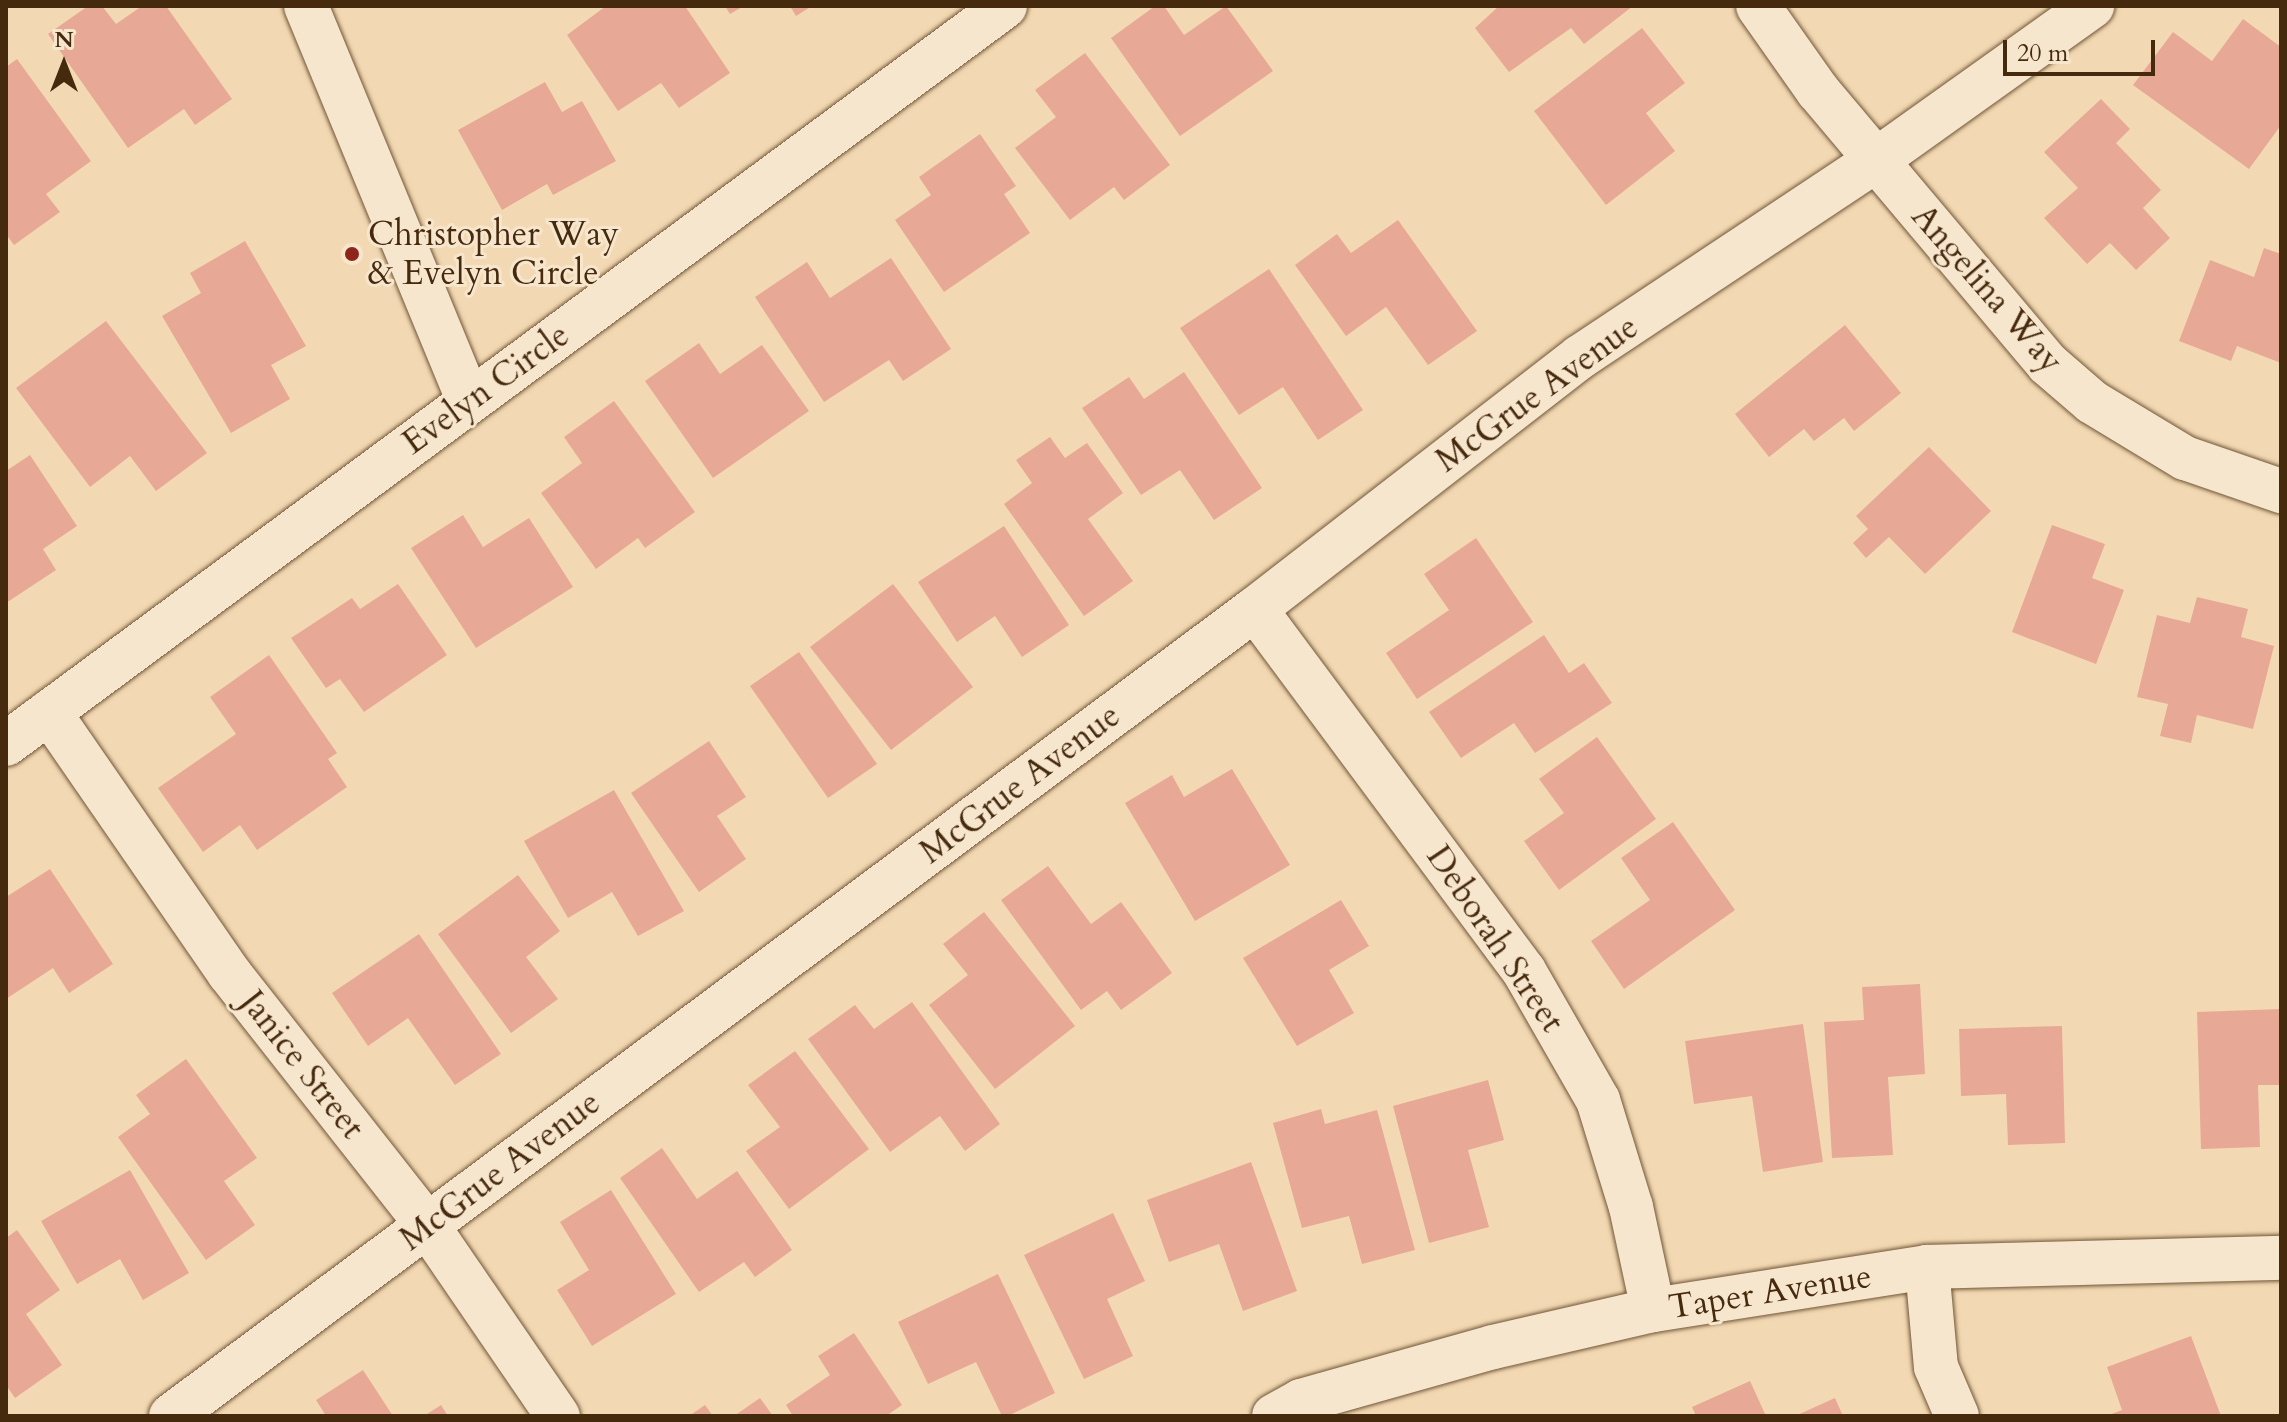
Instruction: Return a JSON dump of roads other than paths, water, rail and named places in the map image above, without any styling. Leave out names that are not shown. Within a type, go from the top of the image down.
[{"type":"street","points":[[306,6],[469,401]]},
{"type":"street","name":"Evelyn Circle","points":[[6,744],[1005,6]]},
{"type":"street","name":"Angelina Way","points":[[1758,6],[1875,161],[2048,364],[2092,402],[2185,458],[2281,491]]},
{"type":"street","name":"McGrue Avenue","points":[[171,1416],[1255,609],[1580,357],[1875,161],[2092,6]]},
{"type":"street","name":"Deborah Street","points":[[1255,609],[1524,971],[1598,1100],[1631,1207],[1653,1310]]},
{"type":"street","name":"Janice Street","points":[[49,712],[229,973],[427,1225],[558,1416]]},
{"type":"street","name":"Taper Avenue","points":[[1294,1411],[1493,1347],[1653,1310],[1927,1267],[2281,1258]]},
{"type":"street","points":[[1927,1267],[1936,1367],[1957,1416]]},
{"type":"place","name":"Christopher Way & Evelyn Circle","points":[[352,254]]}]
